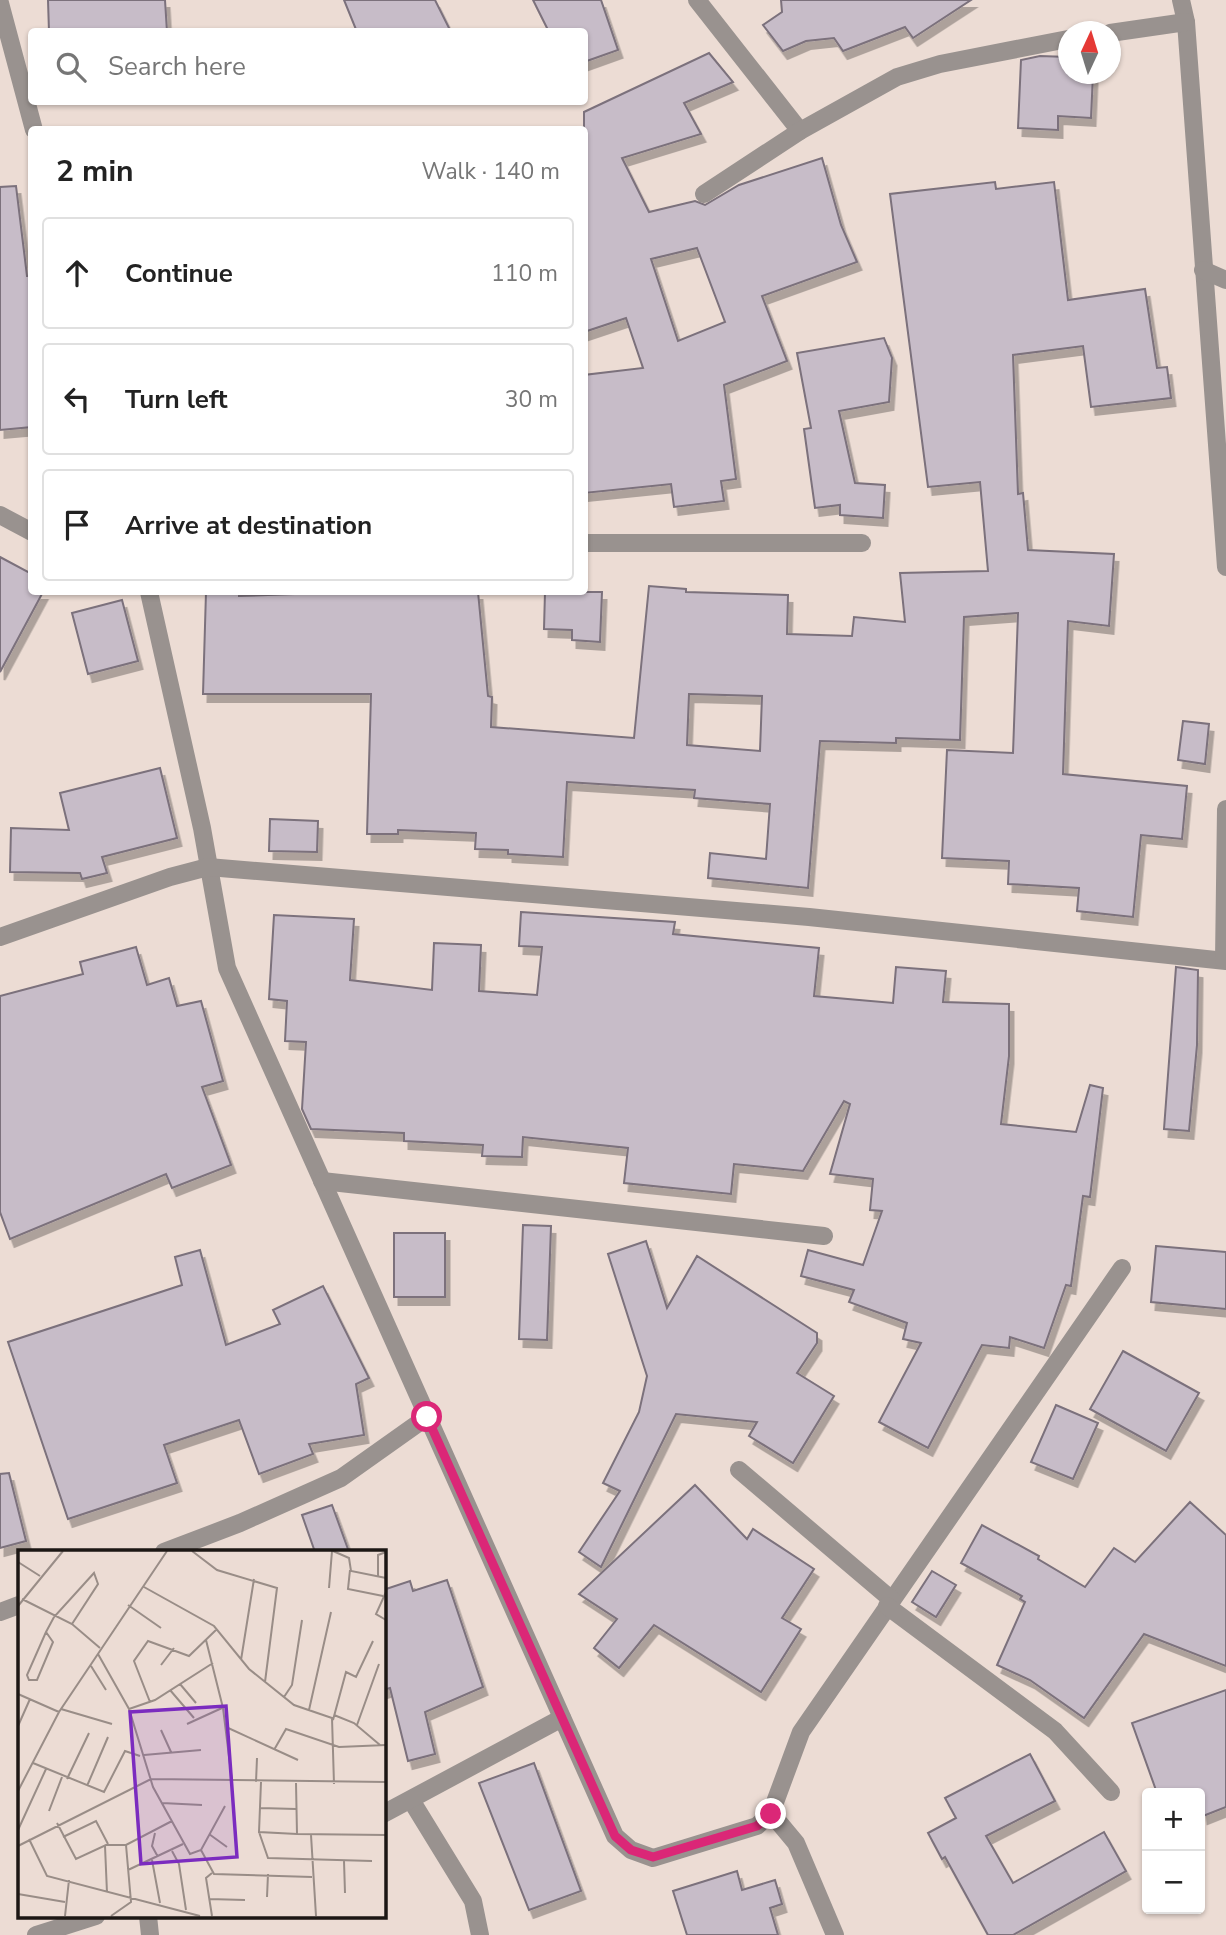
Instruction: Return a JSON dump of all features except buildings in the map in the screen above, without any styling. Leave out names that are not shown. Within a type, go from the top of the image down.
[{"type":"street","points":[[697,0],[800,131]]},
{"type":"street","points":[[1181,0],[1186,22],[1226,567]]},
{"type":"street","points":[[0,3],[33,126]]},
{"type":"street","points":[[1121,32],[1186,22]]},
{"type":"street","points":[[704,194],[800,131],[897,77],[940,64],[1058,41]]},
{"type":"street","points":[[1203,270],[1226,280]]},
{"type":"street","points":[[0,515],[28,529]]},
{"type":"street","points":[[588,543],[862,543]]},
{"type":"street","points":[[150,595],[227,968],[615,1836],[631,1850],[653,1857],[757,1826],[771,1814],[801,1732],[1122,1268]]},
{"type":"street","points":[[0,937],[170,877],[208,867],[809,917],[1225,960],[1226,809]]},
{"type":"street","points":[[321,1181],[824,1236]]},
{"type":"street","points":[[169,1550],[341,1478],[427,1417]]},
{"type":"street","points":[[739,1470],[890,1603],[1055,1731],[1111,1792]]},
{"type":"street","points":[[206,1550],[215,1532]]},
{"type":"street","points":[[0,1612],[18,1605]]},
{"type":"street","points":[[385,1813],[562,1718]]},
{"type":"street","points":[[411,1800],[473,1901],[480,1935]]},
{"type":"street","points":[[771,1814],[796,1843],[835,1935]]},
{"type":"street","points":[[36,1935],[90,1918]]},
{"type":"route","points":[[427,1417],[615,1836],[631,1850],[653,1857],[757,1826],[771,1814]]}]
